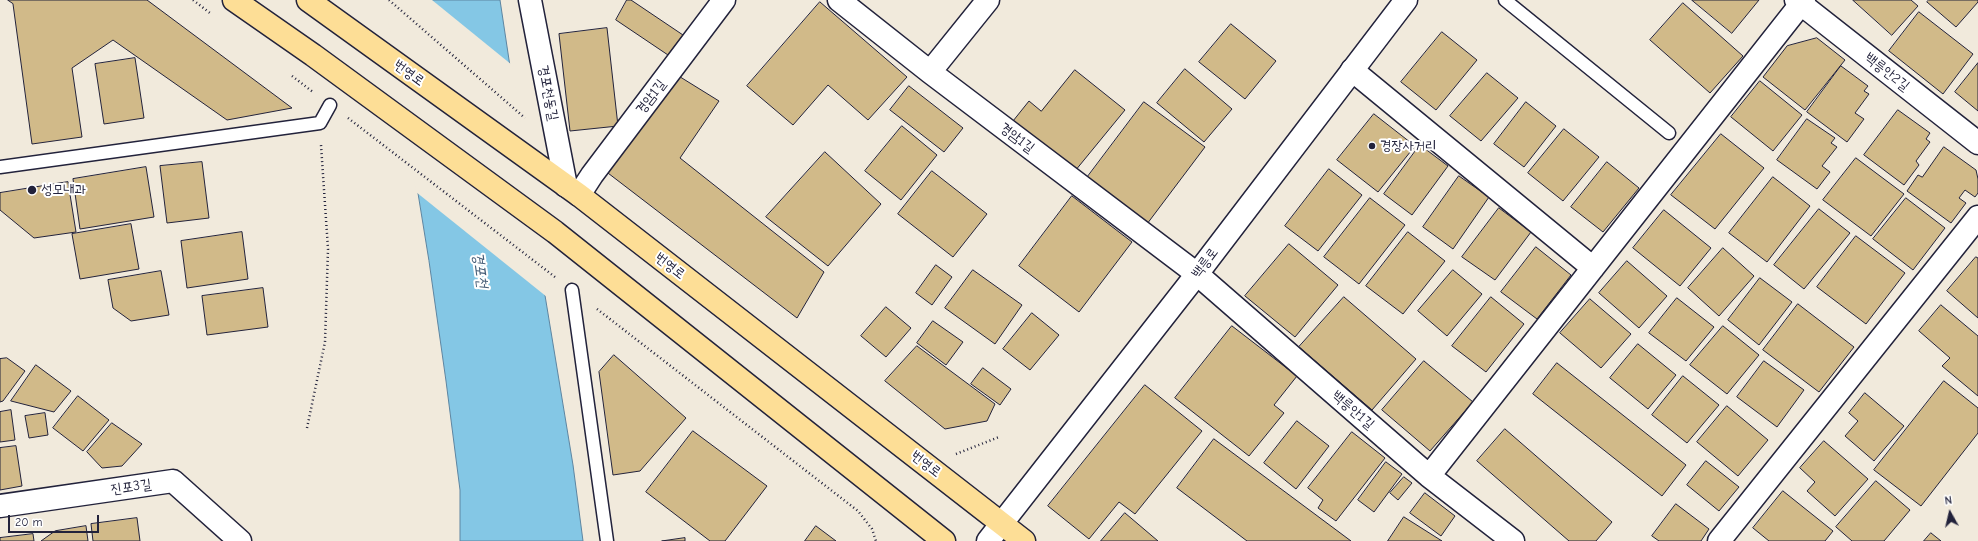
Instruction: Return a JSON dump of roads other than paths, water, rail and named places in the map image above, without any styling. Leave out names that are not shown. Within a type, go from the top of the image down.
[{"type":"main road","points":[[234,0],[313,55],[555,232],[944,541]]},
{"type":"main road","name":"번영로","points":[[308,0],[572,191],[1024,541]]},
{"type":"street","name":"경포천동길","points":[[530,0],[558,147],[572,191]]},
{"type":"street","name":"경암1길","points":[[572,191],[592,175],[724,0]]},
{"type":"street","name":"경암1길","points":[[839,0],[930,72],[1197,274]]},
{"type":"street","points":[[930,72],[988,0]]},
{"type":"street","name":"백릉로","points":[[988,541],[1003,524],[1197,274],[1406,0]]},
{"type":"street","points":[[1429,476],[1801,1]]},
{"type":"street","name":"백릉안2길","points":[[1801,1],[1978,143]]},
{"type":"street","points":[[1352,70],[1593,268]]},
{"type":"street","points":[[1719,541],[1978,217]]},
{"type":"street","name":"백릉안1길","points":[[1197,274],[1429,476],[1513,541]]},
{"type":"street","name":"진포3길","points":[[0,506],[173,480],[240,541]]},
{"type":"lane","points":[[1505,0],[1669,133]]},
{"type":"lane","points":[[0,167],[320,123],[330,105]]},
{"type":"lane","points":[[567,287],[607,541]]},
{"type":"water","name":"경포천","points":[[387,0],[500,0],[539,259],[573,465],[583,541],[460,541],[460,490],[446,381],[429,261]]},
{"type":"place","name":"경장사거리","points":[[1372,146]]},
{"type":"place","name":"성모내과","points":[[32,190]]}]
